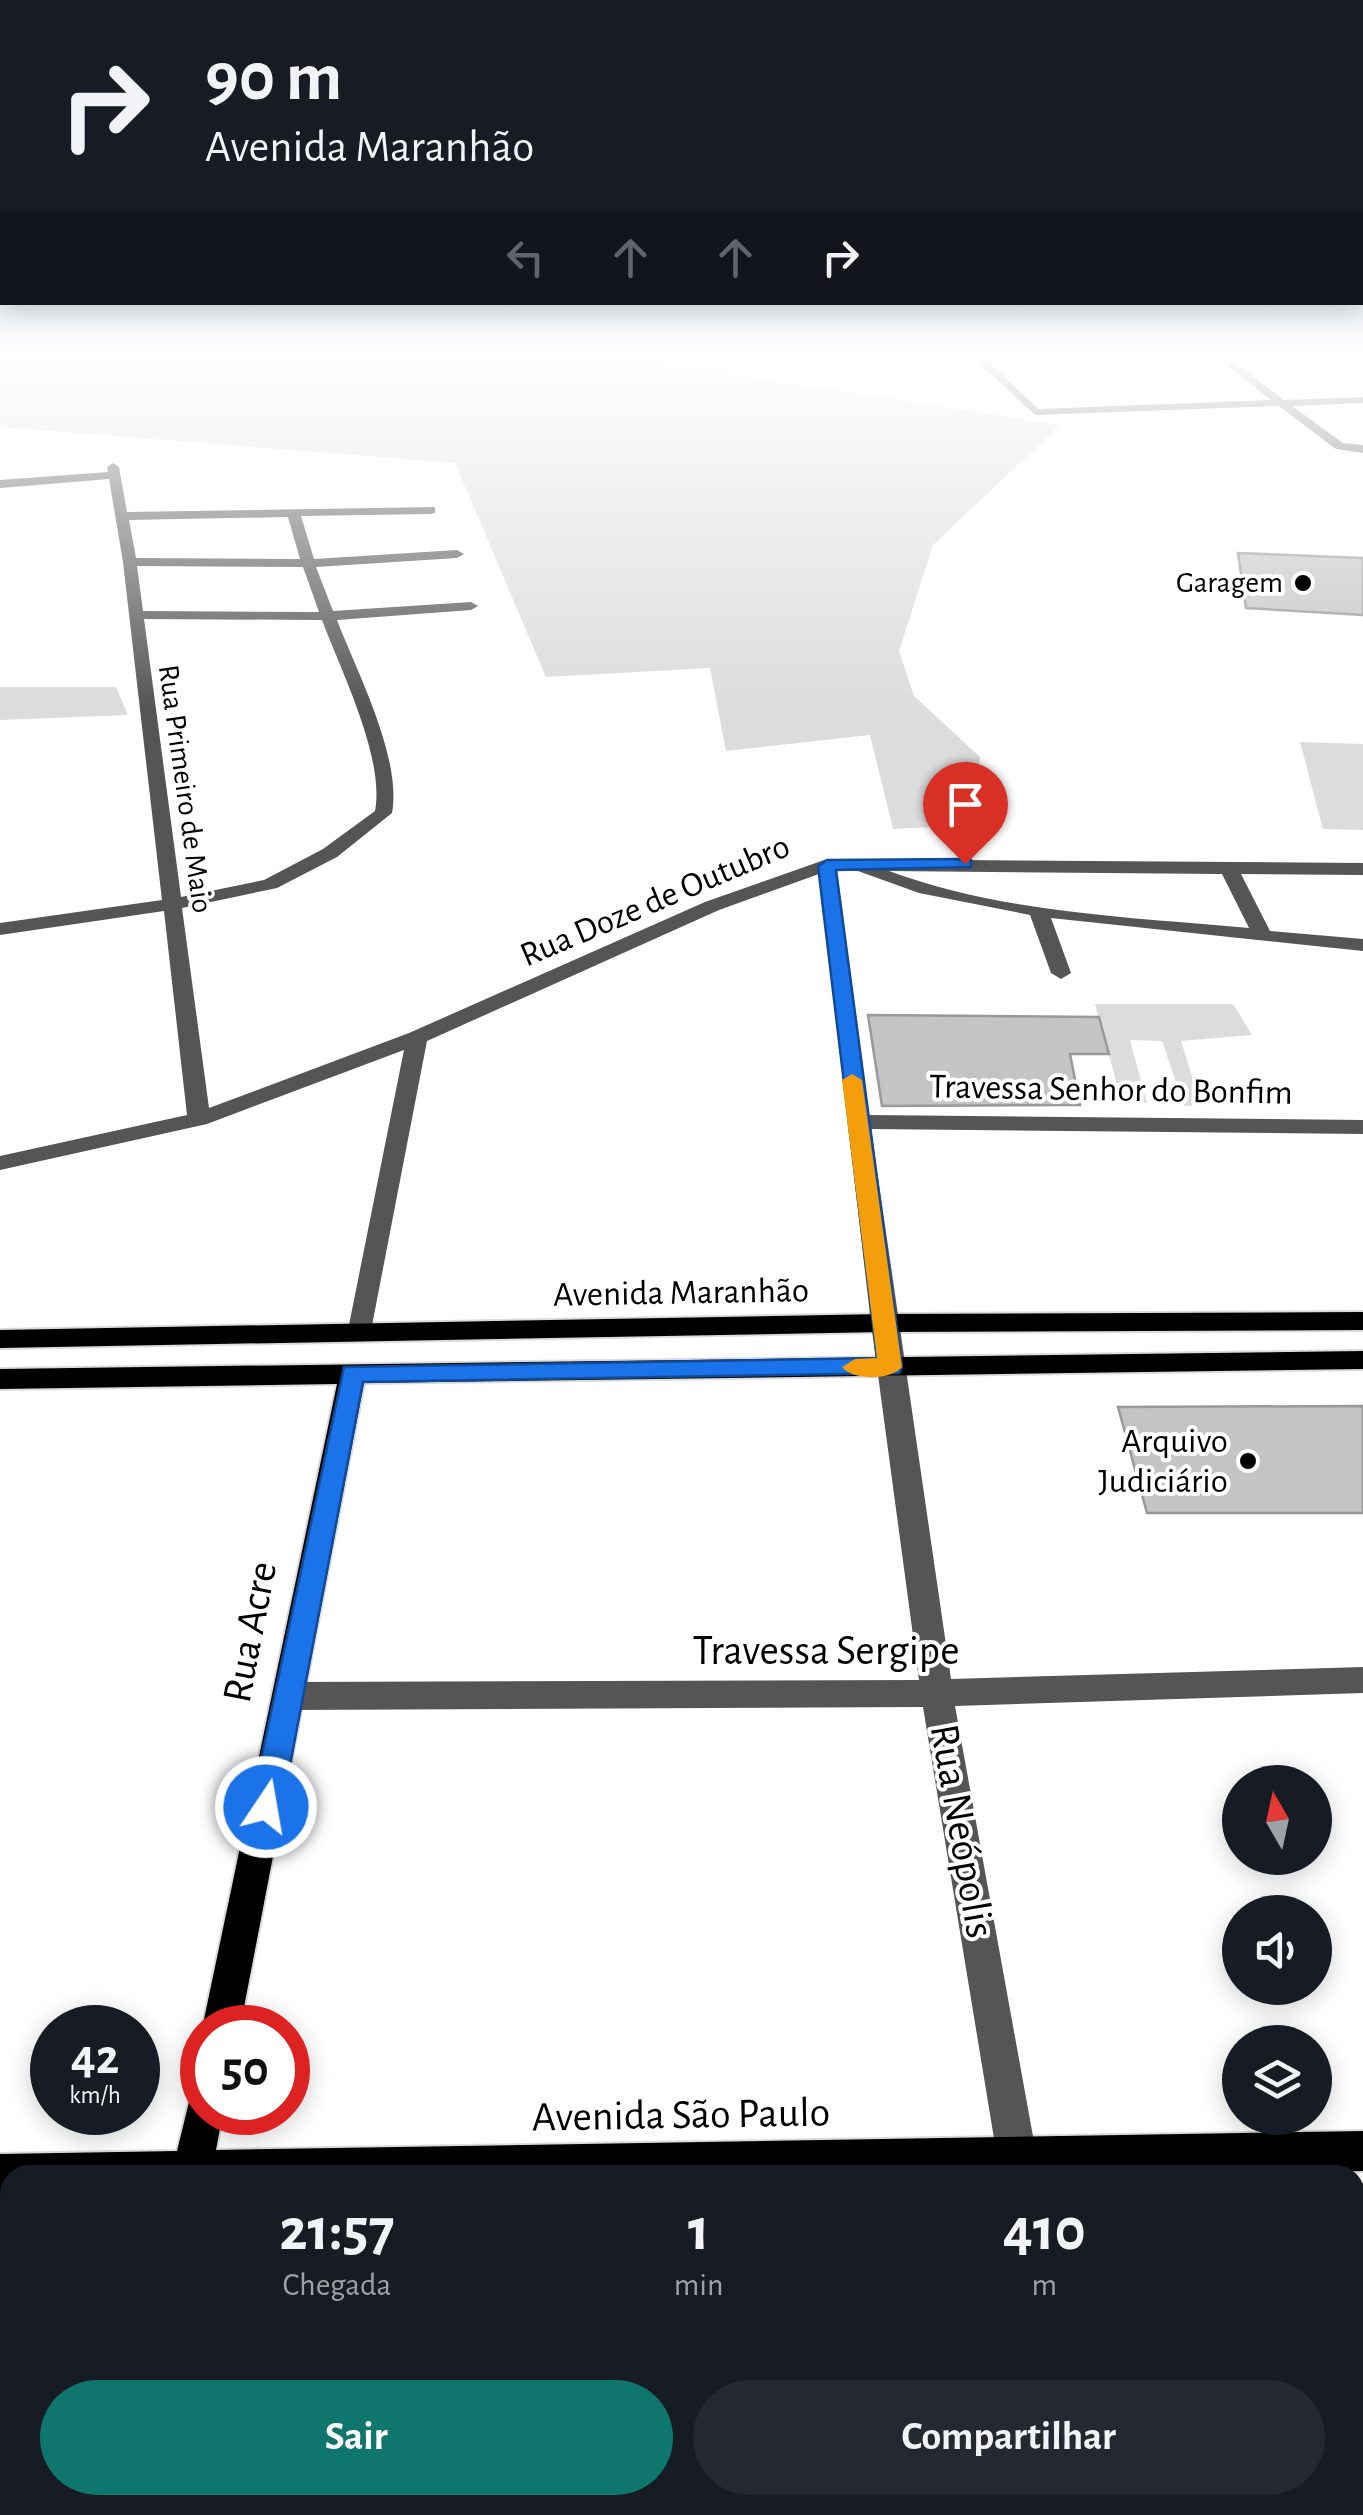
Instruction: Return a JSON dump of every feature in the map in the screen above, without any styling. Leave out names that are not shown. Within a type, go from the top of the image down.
[{"type":"main road","name":"Avenida Maranhão","points":[[0,1339],[884,1323],[1363,1321]]},
{"type":"main road","points":[[0,1379],[1363,1360]]},
{"type":"main road","name":"Rua Acre","points":[[227,2005],[353,1373]]},
{"type":"main road","points":[[193,2165],[199,2135]]},
{"type":"main road","name":"Avenida São Paulo","points":[[1042,2165],[1363,2151]]},
{"type":"street","name":"Rua Primeiro de Maio","points":[[0,484],[83,474]]},
{"type":"street","name":"Rua Primeiro de Maio","points":[[113,474],[130,562],[199,1120]]},
{"type":"street","points":[[123,516],[430,510]]},
{"type":"street","points":[[0,929],[173,904],[270,884],[310,865],[374,822],[387,800],[370,728],[294,515]]},
{"type":"street","points":[[130,562],[308,562],[457,554]]},
{"type":"street","points":[[134,615],[328,616],[471,606]]},
{"type":"street","points":[[852,863],[942,894],[1038,910],[1362,947]]},
{"type":"street","name":"Rua Doze de Outubro","points":[[0,1162],[199,1120],[418,1038],[712,906],[827,866],[852,863],[1363,869]]},
{"type":"street","points":[[827,866],[884,1323]]},
{"type":"street","points":[[1228,866],[1263,937]]},
{"type":"street","points":[[1038,910],[1061,973]]},
{"type":"street","points":[[360,1335],[418,1038]]},
{"type":"street","name":"Travessa Senhor do Bonfim","points":[[858,1122],[1363,1127]]},
{"type":"street","name":"Rua Neópolis","points":[[884,1323],[938,1693],[1019,2165]]},
{"type":"street","name":"Travessa Sergipe","points":[[288,1696],[938,1693],[1363,1680]]},
{"type":"shaded area","points":[[460,474],[1008,474],[933,545],[899,651],[914,696],[980,757],[973,825],[893,829],[870,735],[726,751],[710,668],[546,677]]},
{"type":"shaded area","points":[[0,687],[116,687],[128,715],[0,720]]},
{"type":"shaded area","points":[[1300,742],[1363,744],[1363,830],[1323,829]]},
{"type":"shaded area","points":[[1095,1004],[1233,1004],[1252,1035],[1181,1041],[1201,1105],[1184,1106],[1162,1041],[1130,1040],[1147,1103],[1122,1103]]},
{"type":"building","name":"Garagem","points":[[1238,553],[1363,558],[1363,615],[1246,608]]},
{"type":"building","points":[[868,1015],[1099,1017],[1109,1054],[1070,1054],[1080,1105],[882,1106]]},
{"type":"building","name":"Arquivo Judiciário","points":[[1363,1406],[1363,1513],[1147,1513],[1118,1407]]},
{"type":"slow traffic","points":[[852,1080],[890,1367],[855,1367]]},
{"type":"place","name":"Garagem","points":[[1303,583]]},
{"type":"place","name":"Arquivo Judiciário","points":[[1248,1461]]},
{"type":"route","points":[[266,1807],[353,1373],[890,1367],[827,866],[965,864]]}]
